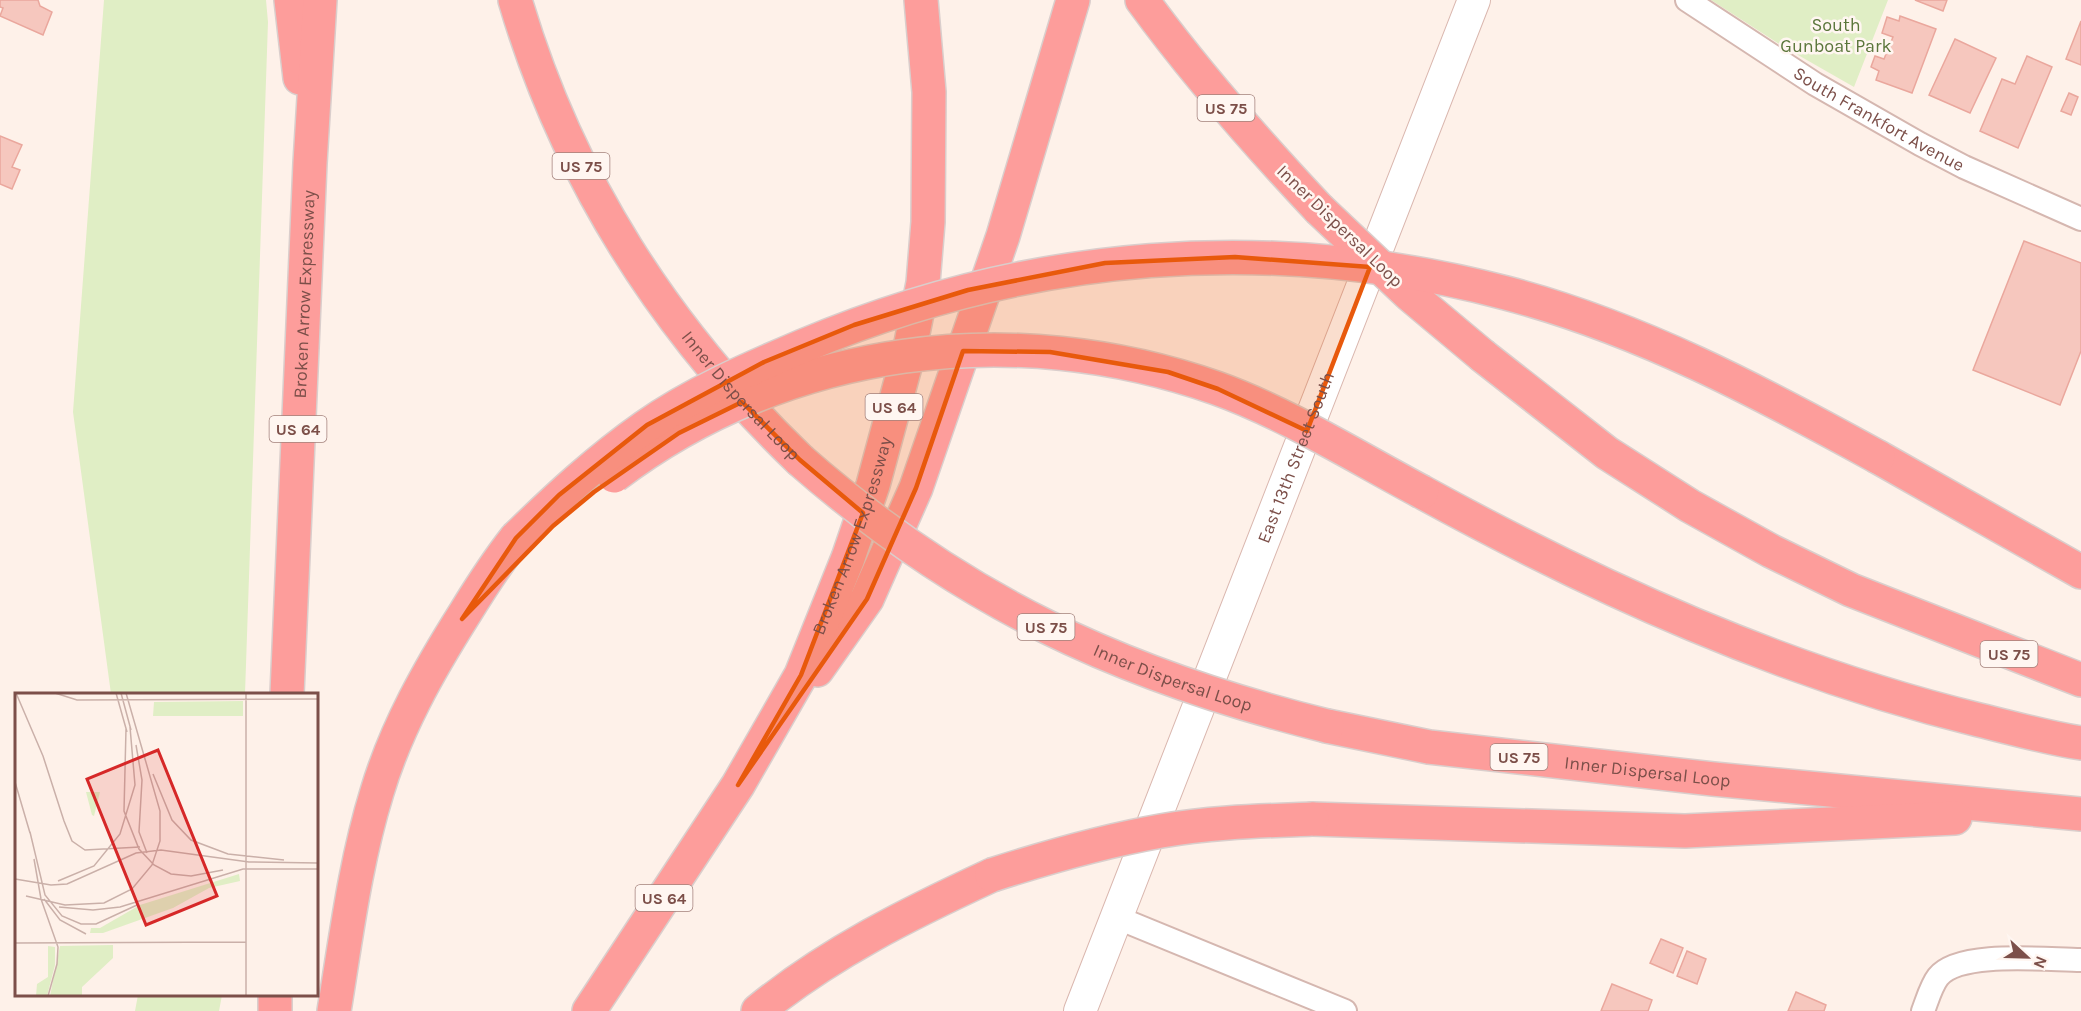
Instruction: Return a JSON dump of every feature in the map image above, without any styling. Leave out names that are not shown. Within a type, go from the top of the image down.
[{"type":"highway","points":[[291,0],[310,163]]},
{"type":"highway","name":"Broken Arrow Expressway","points":[[287,693],[310,163],[320,0]]},
{"type":"highway","name":"Inner Dispersal Loop","points":[[515,0],[542,78],[584,174],[614,229],[672,319],[753,415],[845,500],[958,579],[1021,615],[1112,658],[1244,705],[1327,726],[1429,747],[1713,779],[2076,813]]},
{"type":"highway","name":"Broken Arrow Expressway","points":[[589,1011],[738,785],[801,675],[848,558],[873,485],[910,348],[923,283],[928,222],[929,92],[921,0]]},
{"type":"highway","points":[[738,785],[867,599],[916,488],[1003,236],[1072,0]]},
{"type":"highway","name":"Inner Dispersal Loop","points":[[1142,0],[1187,62],[1245,131],[1319,209],[1409,294],[1606,453],[1690,506],[1771,551],[1851,590],[1938,626],[2081,680]]},
{"type":"highway","points":[[334,1011],[356,882],[376,792],[408,712],[462,619],[524,544],[559,495],[647,425],[700,394],[764,362],[854,325],[926,301],[1048,273],[1105,263],[1235,257],[1316,261],[1394,271],[1507,293],[1631,333],[1757,390],[2081,572]]},
{"type":"highway","points":[[524,544],[553,526],[632,463],[716,413],[824,372],[913,353],[998,349],[1050,352],[1110,360],[1168,372],[1218,389],[1264,409],[1520,545],[1698,628],[1790,664],[1934,709],[2081,744]]},
{"type":"highway","points":[[1938,626],[2081,658]]},
{"type":"highway","points":[[758,1011],[814,969],[861,940],[905,915],[992,874],[1092,845],[1162,831],[1221,823],[1312,819],[1685,831],[2076,813]]},
{"type":"highway","points":[[274,1011],[275,996]]},
{"type":"street","name":"East 13th Street South","points":[[1080,1011],[1119,916],[1474,0]]},
{"type":"street","name":"South Frankfort Avenue","points":[[1687,0],[1815,84],[1920,144],[1964,167],[2081,219]]},
{"type":"street","points":[[1119,916],[1345,1011]]},
{"type":"street","points":[[1923,1011],[1938,977],[1952,967],[1974,960],[2081,960]]},
{"type":"highlighted area","points":[[1235,257],[1370,267],[1307,431],[1218,389],[1168,372],[1050,352],[963,351],[916,488],[867,599],[738,785],[801,675],[863,513],[800,460],[742,402],[679,433],[594,492],[553,526],[462,619],[516,538],[559,495],[647,425],[764,362],[854,325],[968,290],[1105,263]]},
{"type":"green space","points":[[104,0],[266,0],[268,22],[245,693],[111,693],[73,412]]},
{"type":"green space","name":"South Gunboat Park","points":[[1711,0],[1888,0],[1854,87],[1784,47]]},
{"type":"green space","points":[[138,996],[222,996],[219,1011],[135,1011]]},
{"type":"building","points":[[0,0],[38,0],[40,6],[52,12],[43,35],[0,16],[3,8],[0,7]]},
{"type":"building","points":[[1915,0],[1947,0],[1943,11]]},
{"type":"building","points":[[1900,16],[1936,29],[1912,93],[1876,80],[1879,71],[1871,67],[1875,56],[1884,59],[1893,37],[1882,33],[1887,17],[1899,21]]},
{"type":"building","points":[[2081,21],[2081,65],[2066,59]]},
{"type":"building","points":[[1955,39],[1996,58],[1970,113],[1929,95]]},
{"type":"building","points":[[2027,56],[2052,67],[2018,148],[1980,131],[2002,79],[2015,84]]},
{"type":"building","points":[[2069,93],[2078,97],[2071,115],[2061,111]]},
{"type":"building","points":[[0,136],[22,145],[12,167],[20,170],[12,189],[0,184]]},
{"type":"building","points":[[2024,241],[2081,263],[2081,351],[2060,405],[1973,370]]},
{"type":"building","points":[[1661,939],[1683,948],[1673,973],[1650,963]]},
{"type":"building","points":[[1687,951],[1706,959],[1697,984],[1677,976]]},
{"type":"building","points":[[1612,984],[1652,1000],[1648,1011],[1601,1011]]},
{"type":"building","points":[[1796,992],[1826,1005],[1824,1011],[1788,1011]]}]
